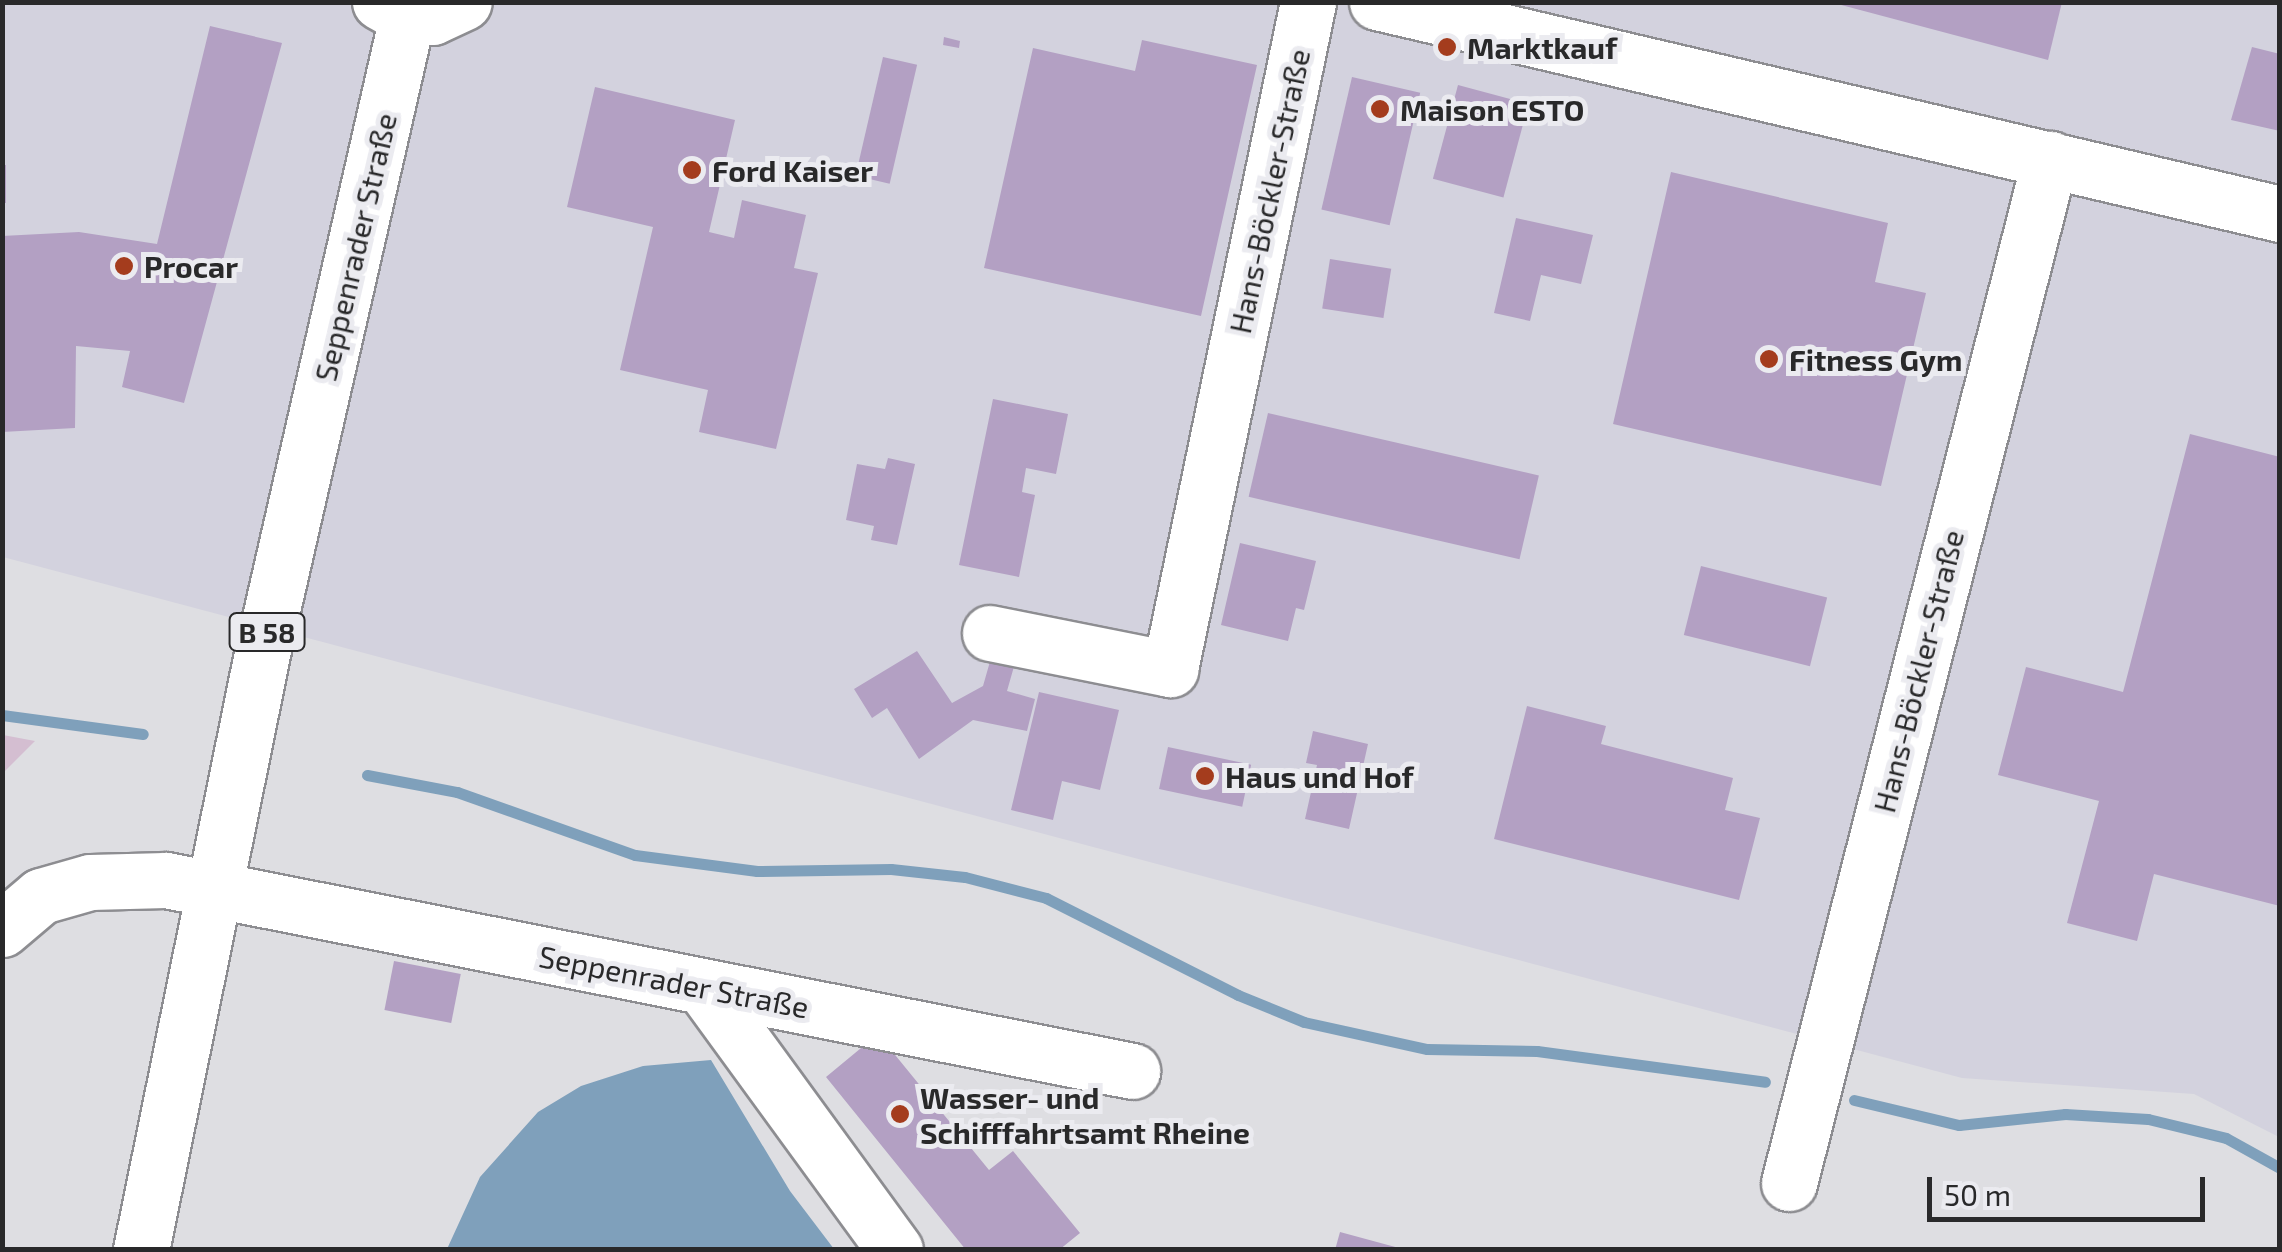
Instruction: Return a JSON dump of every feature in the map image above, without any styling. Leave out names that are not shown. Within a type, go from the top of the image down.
[{"type":"street","name":"B 58","points":[[394,10],[432,17],[464,2]]},
{"type":"street","name":"Hans-Böckler-Straße","points":[[990,633],[1170,669],[1308,2]]},
{"type":"street","points":[[1377,2],[2280,214]]},
{"type":"street","name":"Seppenrader Straße","points":[[141,1250],[394,10]]},
{"type":"street","name":"Hans-Böckler-Straße","points":[[1789,1183],[2050,159]]},
{"type":"street","points":[[2,929],[41,896],[90,882],[166,880],[216,887]]},
{"type":"street","name":"Seppenrader Straße","points":[[216,887],[1132,1071]]},
{"type":"street","points":[[704,988],[896,1250]]},
{"type":"shaded area","points":[[2,3],[2279,3],[2279,1137],[2194,1094],[1962,1078],[3,557]]},
{"type":"shaded area","points":[[2,735],[35,741],[3,773]]},
{"type":"water","points":[[711,1060],[790,1191],[834,1249],[447,1249],[480,1177],[538,1112],[581,1086],[643,1066]]},
{"type":"building","points":[[1830,2],[2062,2],[2048,60]]},
{"type":"building","points":[[210,26],[282,43],[184,403],[122,387],[130,351],[76,346],[75,428],[2,432],[2,236],[79,232],[157,244]]},
{"type":"building","points":[[944,37],[960,41],[959,48],[943,45]]},
{"type":"building","points":[[1142,40],[1257,65],[1201,316],[984,268],[1033,48],[1135,71]]},
{"type":"building","points":[[2252,47],[2280,54],[2280,131],[2231,120]]},
{"type":"building","points":[[883,57],[917,65],[890,184],[856,176]]},
{"type":"building","points":[[1352,77],[1420,93],[1390,225],[1321,210]]},
{"type":"building","points":[[1458,85],[1529,104],[1503,198],[1433,179]]},
{"type":"building","points":[[595,87],[735,120],[709,232],[734,238],[742,200],[806,215],[794,268],[818,273],[776,449],[699,432],[708,390],[620,370],[653,227],[567,207]]},
{"type":"building","points":[[2,165],[6,165],[6,203],[2,203]]},
{"type":"building","name":"Fitness Gym","points":[[1671,172],[1888,223],[1875,282],[1926,293],[1881,486],[1613,424]]},
{"type":"building","points":[[1516,218],[1593,235],[1581,284],[1541,275],[1530,321],[1494,313]]},
{"type":"building","points":[[1330,259],[1391,269],[1383,318],[1322,308]]},
{"type":"building","points":[[993,399],[1068,414],[1056,474],[1026,468],[1022,492],[1035,495],[1019,577],[959,565]]},
{"type":"building","points":[[1268,413],[1539,476],[1520,559],[1249,497]]},
{"type":"building","points":[[2190,434],[2280,457],[2280,906],[2154,874],[2137,941],[2067,923],[2099,801],[1998,775],[2026,667],[2123,692]]},
{"type":"building","points":[[888,458],[915,464],[897,545],[871,540],[874,526],[846,520],[857,464],[885,469]]},
{"type":"building","points":[[1240,543],[1316,561],[1304,610],[1296,608],[1288,641],[1221,625]]},
{"type":"building","points":[[1701,566],[1827,597],[1810,666],[1684,635]]},
{"type":"building","points":[[917,651],[952,703],[983,686],[991,658],[1015,663],[1007,691],[1035,699],[1027,731],[973,720],[919,759],[887,708],[872,718],[854,689]]},
{"type":"building","points":[[1039,692],[1119,710],[1100,790],[1062,781],[1053,820],[1011,810]]},
{"type":"building","points":[[1527,706],[1606,726],[1601,744],[1733,778],[1725,810],[1760,818],[1739,900],[1494,839]]},
{"type":"building","points":[[1313,731],[1368,744],[1349,829],[1305,819],[1317,765],[1306,763]]},
{"type":"building","name":"Haus und Hof","points":[[1168,747],[1251,765],[1242,807],[1159,789]]},
{"type":"building","points":[[394,961],[461,974],[451,1023],[384,1010]]},
{"type":"building","name":"Wasser- und Schifffahrtsamt Rheine","points":[[878,1034],[989,1170],[1013,1151],[1080,1233],[1059,1250],[966,1250],[826,1077]]},
{"type":"building","points":[[1340,1232],[1399,1248],[1399,1250],[1335,1250]]},
{"type":"waterway","points":[[2,715],[143,734]]},
{"type":"waterway","points":[[367,775],[457,792],[635,855],[757,871],[891,869],[965,877],[1046,898],[1238,995],[1304,1022],[1427,1049],[1537,1051],[1765,1082]]},
{"type":"waterway","points":[[1854,1100],[1959,1125],[2065,1114],[2148,1119],[2226,1138],[2280,1168]]},
{"type":"place","name":"Marktkauf","points":[[1447,47]]},
{"type":"place","name":"Maison ESTO","points":[[1380,109]]},
{"type":"place","name":"Ford Kaiser","points":[[692,170]]},
{"type":"place","name":"Procar","points":[[124,266]]},
{"type":"place","name":"Fitness Gym","points":[[1769,359]]},
{"type":"place","name":"Haus und Hof","points":[[1205,776]]},
{"type":"place","name":"Wasser- und Schifffahrtsamt Rheine","points":[[900,1114]]}]
